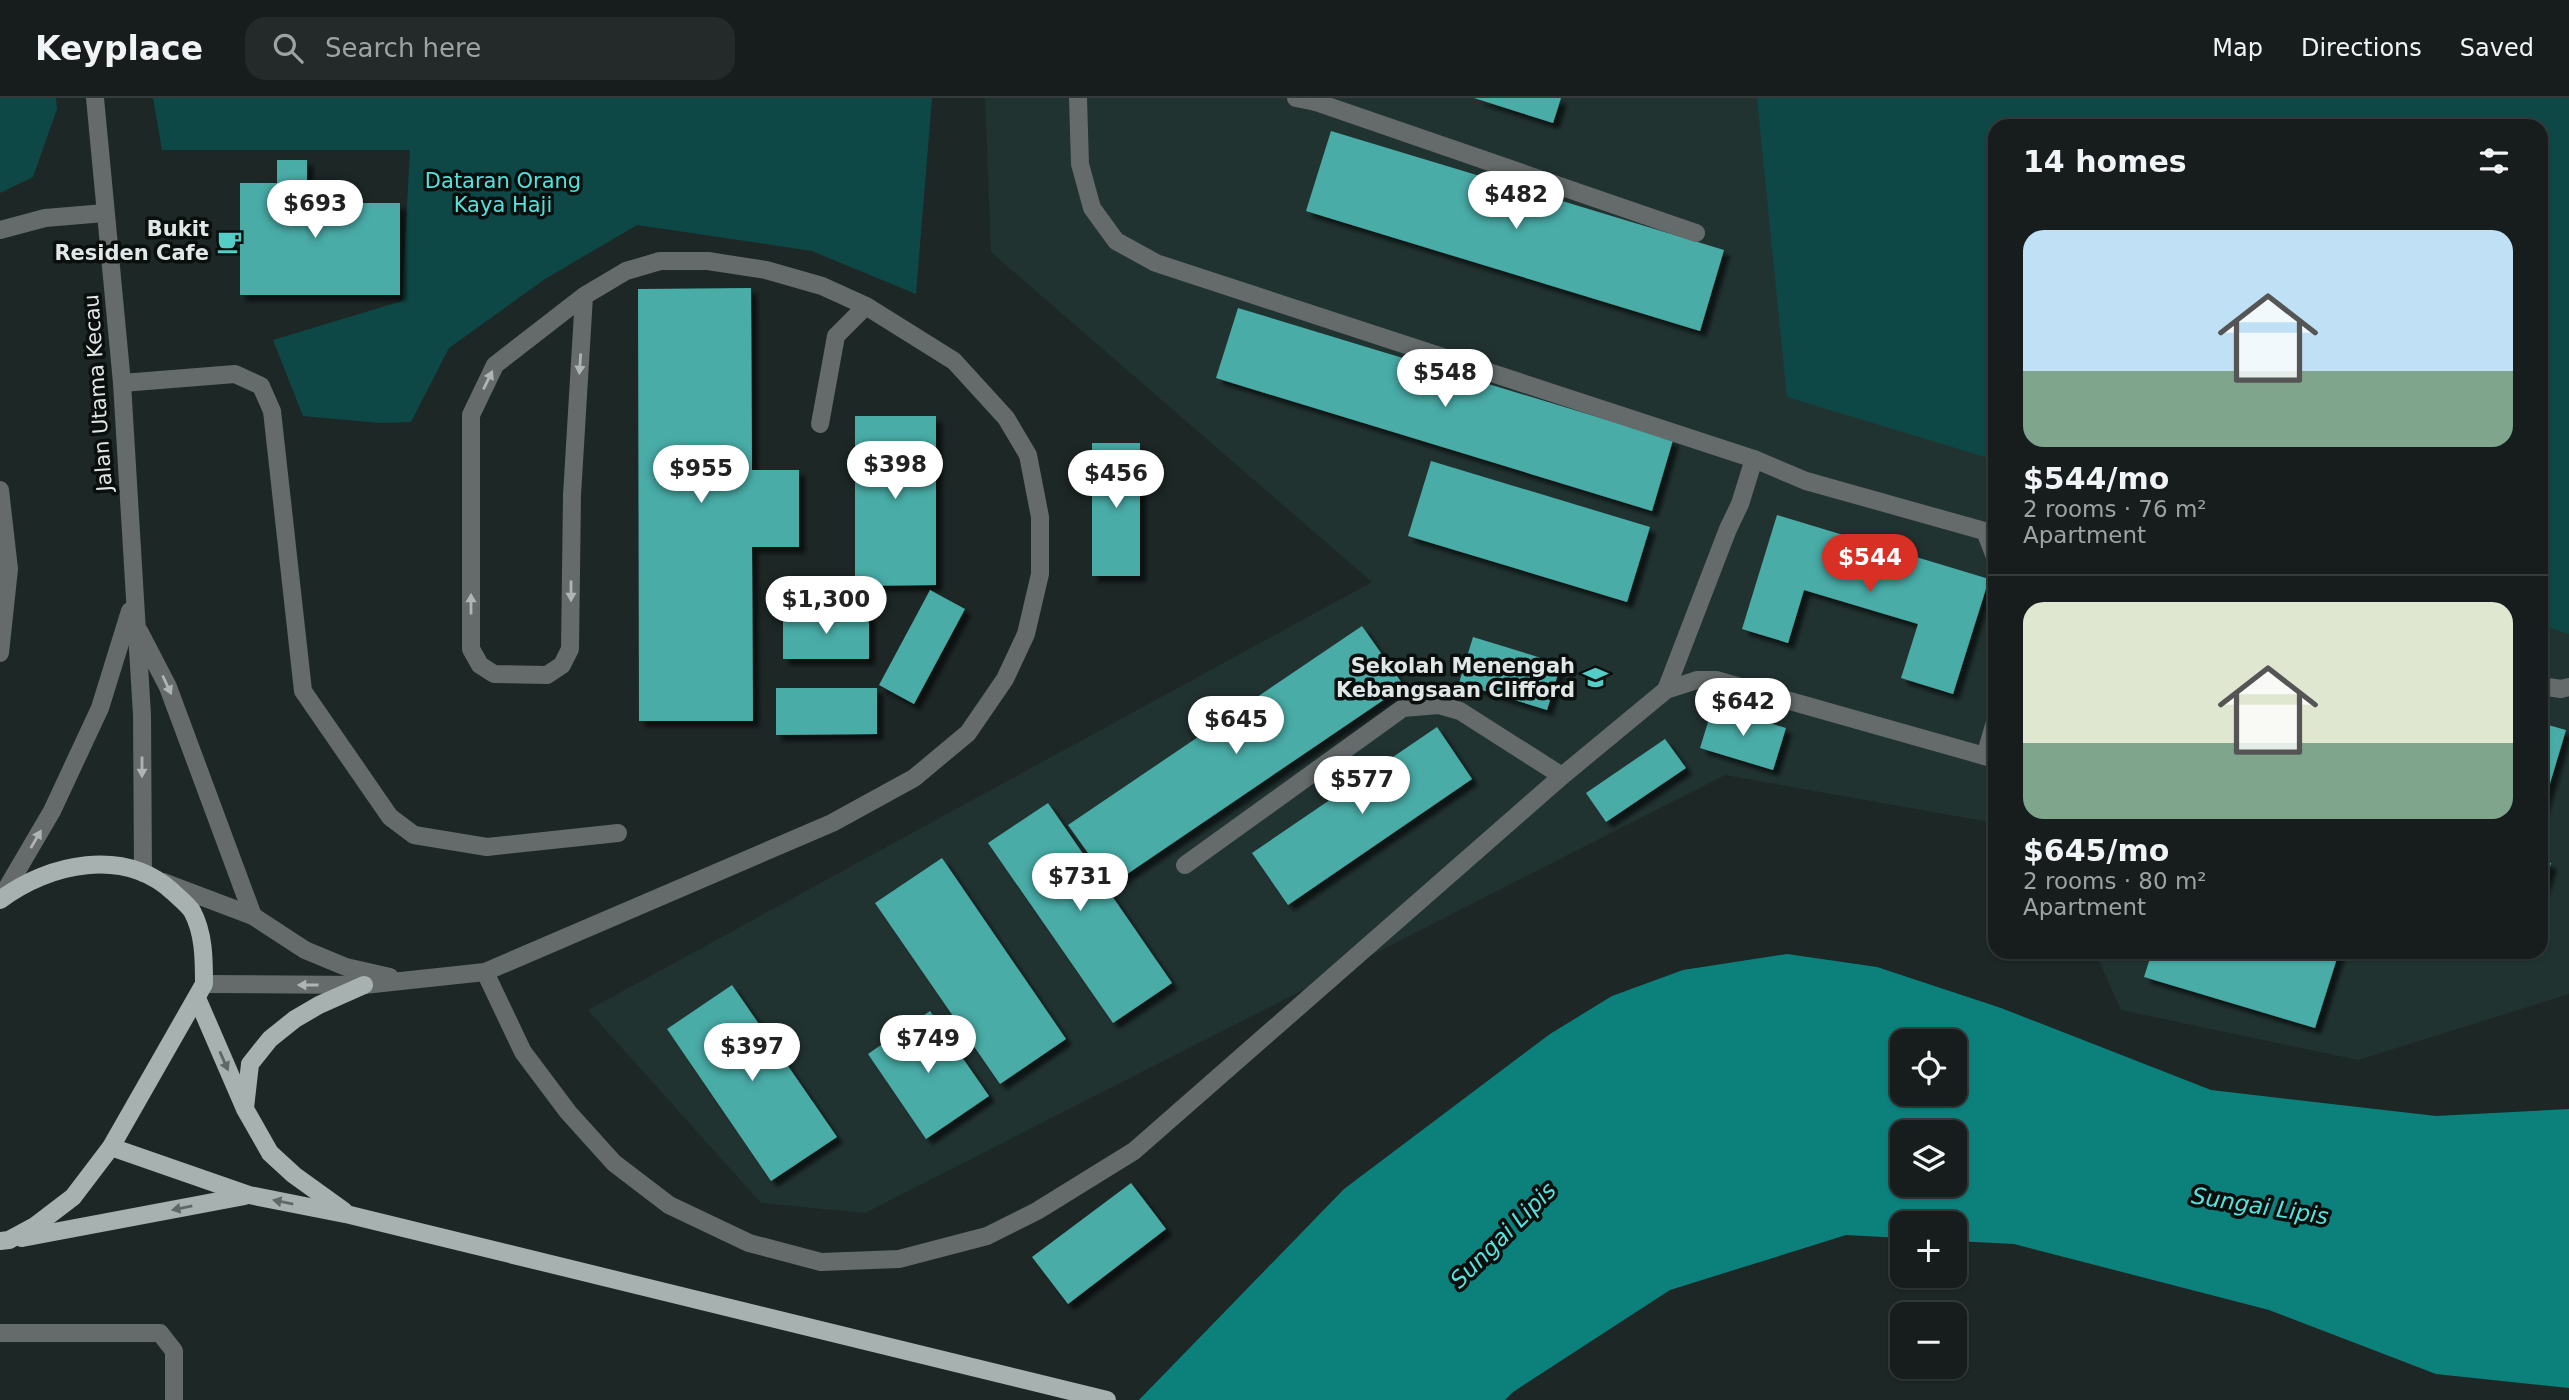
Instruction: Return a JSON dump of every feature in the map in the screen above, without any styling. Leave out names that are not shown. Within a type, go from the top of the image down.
[{"type":"main road","points":[[1,899],[38,878],[62,869],[93,864],[111,865],[143,873],[162,882],[191,909],[201,932],[200,991],[245,1109],[270,1153],[294,1175],[349,1215]]},
{"type":"main road","points":[[245,1109],[250,1064],[270,1039],[295,1019],[319,1005],[364,985]]},
{"type":"main road","points":[[4,1241],[35,1226],[73,1197],[111,1147],[200,991]]},
{"type":"main road","points":[[111,1147],[249,1195],[349,1215],[1107,1400]]},
{"type":"main road","points":[[4,1241],[249,1195]]},
{"type":"street","name":"Jalan Utama Kecau","points":[[95,98],[122,383],[142,715],[143,873]]},
{"type":"street","points":[[1078,98],[1080,164],[1092,208],[1116,241],[1156,263],[1754,459],[1806,481],[1988,531]]},
{"type":"street","points":[[1296,98],[1317,100],[1696,233]]},
{"type":"street","points":[[0,230],[45,218],[105,213]]},
{"type":"street","points":[[200,991],[364,985],[485,972],[832,823],[914,779],[968,733],[1005,679],[1026,634],[1040,574],[1040,517],[1028,455],[1006,418],[954,361],[866,306],[811,282],[766,270],[708,261],[660,261],[626,271],[584,296],[495,365],[471,415],[471,649],[480,665],[494,674],[547,675],[562,665],[570,649],[572,495],[584,296]]},
{"type":"street","points":[[820,424],[836,336],[866,306]]},
{"type":"street","points":[[122,383],[235,374],[261,386],[272,411],[303,691],[390,817],[414,835],[487,847],[618,833]]},
{"type":"street","points":[[1666,690],[1740,504],[1754,459]]},
{"type":"street","points":[[0,490],[9,569],[0,653]]},
{"type":"street","points":[[1,899],[52,811],[100,708],[134,601]]},
{"type":"street","points":[[136,625],[169,687],[253,916]]},
{"type":"street","points":[[485,972],[523,1052],[568,1112],[614,1163],[669,1205],[749,1243],[821,1262],[900,1259],[987,1236],[1037,1211],[1134,1151],[1562,776],[1666,690],[1697,680],[1716,680],[1988,756]]},
{"type":"street","points":[[2548,687],[2569,687]]},
{"type":"street","points":[[1185,865],[1403,708],[1439,705],[1460,711],[1562,776]]},
{"type":"street","points":[[162,882],[253,916],[305,950],[345,967],[401,980]]},
{"type":"street","points":[[0,1333],[160,1333],[174,1351],[174,1400]]},
{"type":"shaded area","name":"Sekolah Menengah Kebangsaan Clifford","points":[[985,98],[2569,98],[2569,994],[2358,1060],[2121,1010],[2098,959],[2548,959],[2548,119],[1988,119],[1988,822],[1725,775],[865,1213],[761,1203],[588,1010],[1372,582],[991,252]]},
{"type":"green space","points":[[0,98],[56,98],[57,109],[33,177],[0,193]]},
{"type":"green space","name":"Dataran Orang Kaya Haji","points":[[153,98],[932,98],[916,294],[812,251],[637,225],[545,279],[449,348],[411,422],[380,423],[303,416],[273,340],[402,301],[410,150],[162,150]]},
{"type":"green space","points":[[1757,98],[2569,98],[2569,634],[2548,627],[2548,119],[1988,119],[1988,458],[1787,397]]},
{"type":"water","name":"Sungai Lipis","points":[[1787,954],[1877,967],[2001,1008],[2211,1090],[2436,1116],[2569,1109],[2569,1388],[2436,1374],[2269,1310],[2014,1244],[1967,1242],[1967,1211],[1890,1211],[1890,1237],[1846,1235],[1670,1290],[1513,1392],[1505,1400],[1139,1400],[1344,1189],[1550,1034],[1612,996],[1683,970]]},
{"type":"building","points":[[1474,98],[1561,98],[1553,123]]},
{"type":"building","points":[[1331,131],[1724,250],[1700,331],[1306,211]]},
{"type":"building","points":[[277,160],[307,160],[307,183],[333,183],[333,203],[400,203],[400,295],[240,295],[240,183],[277,183]]},
{"type":"building","points":[[751,288],[752,470],[799,470],[799,547],[752,547],[753,721],[639,721],[638,289]]},
{"type":"building","points":[[1238,308],[1673,440],[1652,511],[1216,378]]},
{"type":"building","points":[[855,416],[936,416],[936,585],[855,586]]},
{"type":"building","points":[[1092,443],[1140,443],[1140,576],[1092,576]]},
{"type":"building","points":[[1431,461],[1650,527],[1627,602],[1408,536]]},
{"type":"building","points":[[1777,515],[1988,579],[1953,694],[1901,678],[1918,624],[1804,590],[1788,643],[1742,629]]},
{"type":"building","points":[[930,590],[965,609],[914,704],[879,685]]},
{"type":"building","points":[[783,614],[869,614],[869,659],[783,659]]},
{"type":"building","points":[[1362,626],[1404,686],[1111,885],[1068,825]]},
{"type":"building","points":[[1473,637],[1561,664],[1547,710],[1459,683]]},
{"type":"building","points":[[776,688],[877,688],[877,734],[776,735]]},
{"type":"building","points":[[1713,706],[1786,728],[1773,770],[1700,748]]},
{"type":"building","points":[[2548,725],[2566,730],[2548,790]]},
{"type":"building","points":[[1437,727],[1472,779],[1288,905],[1252,853]]},
{"type":"building","points":[[1665,739],[1686,768],[1606,822],[1586,793]]},
{"type":"building","points":[[1048,803],[1172,983],[1113,1023],[988,843]]},
{"type":"building","points":[[942,858],[1066,1039],[1000,1084],[875,903]]},
{"type":"building","points":[[2150,959],[2337,959],[2315,1028],[2144,977]]},
{"type":"building","points":[[732,985],[837,1137],[771,1181],[667,1029]]},
{"type":"building","points":[[930,1011],[989,1096],[926,1139],[868,1054]]},
{"type":"building","points":[[1131,1183],[1166,1229],[1068,1304],[1032,1257]]},
{"type":"place","name":"Bukit Residen Cafe","points":[[229,241]]},
{"type":"place","name":"Sekolah Menengah Kebangsaan Clifford","points":[[1595,678]]}]
